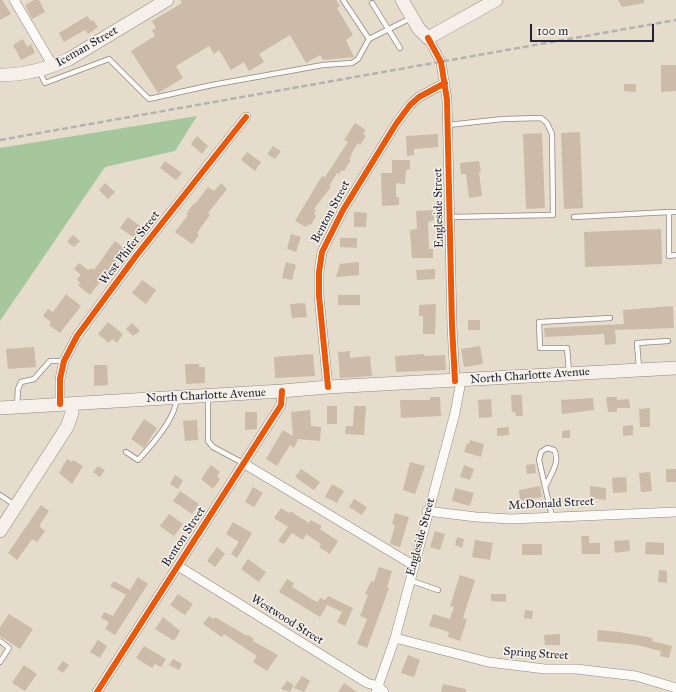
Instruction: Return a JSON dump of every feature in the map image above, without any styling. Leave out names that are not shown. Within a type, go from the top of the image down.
[{"type":"main road","name":"Iceman Street","points":[[0,76],[40,70],[69,59],[167,0]]},
{"type":"main road","name":"Engleside Street","points":[[402,0],[428,38]]},
{"type":"main road","points":[[428,38],[496,0]]},
{"type":"main road","name":"North Charlotte Avenue","points":[[0,408],[208,394],[676,368]]},
{"type":"main road","name":"West Phifer Street","points":[[0,531],[67,427],[72,413],[66,404]]},
{"type":"street","points":[[14,0],[53,66]]},
{"type":"street","name":"Engleside Street","points":[[379,690],[455,413],[458,381],[452,326],[448,125],[445,83],[441,62],[428,38]]},
{"type":"street","name":"Benton Street","points":[[328,387],[319,296],[322,252],[343,210],[396,124],[410,105],[419,96],[445,83]]},
{"type":"street","name":"West Phifer Street","points":[[66,404],[60,379],[64,361],[77,336],[136,256],[246,117]]},
{"type":"street","name":"Benton Street","points":[[97,692],[281,405],[282,391]]},
{"type":"street","points":[[243,463],[413,565]]},
{"type":"street","name":"McDonald Street","points":[[427,511],[504,519],[676,512]]},
{"type":"street","name":"Westwood Street","points":[[178,566],[379,690]]},
{"type":"street","name":"Spring Street","points":[[394,638],[488,662],[545,669],[576,669],[636,676],[676,688]]},
{"type":"lane","points":[[343,0],[369,39]]},
{"type":"lane","points":[[372,3],[400,48]]},
{"type":"lane","points":[[40,70],[45,83],[109,59],[149,99],[212,85],[323,65],[352,63],[358,59],[369,39],[413,18]]},
{"type":"lane","points":[[448,125],[503,119],[541,118],[547,123],[552,134],[553,215],[450,217]]},
{"type":"lane","points":[[668,212],[670,256],[676,256]]},
{"type":"lane","points":[[574,217],[676,212]]},
{"type":"lane","points":[[569,374],[567,348],[540,348],[539,322],[610,318]]},
{"type":"lane","points":[[639,370],[637,343],[668,341]]},
{"type":"lane","points":[[17,407],[18,389],[21,382],[34,379],[50,361],[64,361]]},
{"type":"lane","points":[[208,394],[208,442],[213,447],[243,463]]},
{"type":"lane","points":[[126,452],[138,460],[153,443],[176,407],[176,397]]},
{"type":"lane","points":[[545,487],[557,462],[557,455],[554,450],[547,448],[541,452],[539,460],[545,487],[552,517]]},
{"type":"lane","points":[[0,495],[16,506]]},
{"type":"lane","points":[[409,580],[438,590]]},
{"type":"lane","points":[[0,641],[9,648],[0,662]]},
{"type":"green space","points":[[197,116],[175,151],[105,167],[0,321],[0,148]]},
{"type":"building","points":[[0,0],[2,0],[11,14],[0,20]]},
{"type":"building","points":[[34,0],[39,0],[45,12],[32,19],[25,5]]},
{"type":"building","points":[[180,0],[336,0],[340,6],[337,8],[353,35],[346,40],[354,57],[323,60],[320,55],[306,63],[290,35],[259,54],[264,62],[249,71],[244,62],[231,70],[219,50],[214,54],[209,46],[176,66],[183,78],[158,93],[131,51],[155,36],[152,30],[156,28],[152,21],[182,3]]},
{"type":"building","points":[[618,0],[644,0],[644,3],[622,7]]},
{"type":"building","points":[[87,16],[91,21],[93,20],[98,27],[88,34],[85,30],[64,42],[59,33]]},
{"type":"building","points":[[23,39],[27,47],[31,44],[35,53],[21,60],[13,45]]},
{"type":"building","points":[[661,65],[676,65],[676,91],[661,92]]},
{"type":"building","points":[[624,84],[636,84],[636,92],[624,91]]},
{"type":"building","points":[[355,123],[366,130],[363,134],[366,136],[360,145],[358,143],[351,154],[352,155],[349,159],[351,160],[344,171],[342,170],[339,174],[337,173],[329,186],[331,187],[314,209],[316,210],[314,214],[316,216],[311,225],[309,224],[306,227],[295,221],[322,176],[325,177],[348,142],[344,140]]},
{"type":"building","points":[[580,132],[583,208],[564,209],[561,133]]},
{"type":"building","points":[[542,133],[545,208],[526,209],[523,134]]},
{"type":"building","points":[[438,134],[438,147],[414,149],[414,155],[407,156],[406,136]]},
{"type":"building","points":[[197,136],[208,146],[202,154],[191,144]]},
{"type":"building","points":[[273,146],[281,151],[275,159],[267,154]]},
{"type":"building","points":[[247,152],[261,162],[255,171],[241,160]]},
{"type":"building","points":[[392,160],[410,160],[410,169],[406,170],[405,184],[396,183],[396,197],[399,197],[399,205],[382,206],[381,173],[392,173]]},
{"type":"building","points":[[165,161],[182,173],[176,180],[160,168]]},
{"type":"building","points":[[479,161],[482,196],[469,198],[466,174],[461,174],[460,163]]},
{"type":"building","points":[[105,183],[115,192],[108,199],[99,190]]},
{"type":"building","points":[[221,183],[227,189],[208,213],[210,215],[197,233],[199,235],[192,244],[175,232],[188,215],[186,214],[194,203],[195,204],[208,187],[214,191]]},
{"type":"building","points":[[433,210],[434,220],[428,222],[429,249],[433,249],[433,258],[412,258],[410,230],[417,229],[416,211]]},
{"type":"building","points":[[354,212],[367,213],[366,227],[354,227]]},
{"type":"building","points":[[128,217],[143,228],[136,239],[120,228]]},
{"type":"building","points":[[661,229],[662,264],[585,267],[584,232]]},
{"type":"building","points":[[291,234],[301,237],[296,252],[287,249]]},
{"type":"building","points":[[73,235],[80,241],[74,247],[67,242]]},
{"type":"building","points":[[340,238],[357,238],[357,248],[340,247]]},
{"type":"building","points":[[115,241],[126,250],[119,260],[117,259],[90,295],[78,285],[80,283],[77,279],[81,275],[74,269],[79,263],[88,270],[92,268],[94,270]]},
{"type":"building","points":[[286,262],[296,265],[292,280],[282,278]]},
{"type":"building","points":[[359,262],[359,275],[336,277],[340,264]]},
{"type":"building","points":[[435,269],[435,279],[417,280],[416,270]]},
{"type":"building","points":[[142,280],[156,290],[146,304],[132,293]]},
{"type":"building","points":[[66,294],[81,306],[60,333],[49,325],[51,322],[43,316],[48,309],[53,312]]},
{"type":"building","points":[[338,295],[360,295],[360,305],[338,305]]},
{"type":"building","points":[[305,303],[307,317],[292,318],[290,304]]},
{"type":"building","points":[[436,304],[435,334],[423,334],[423,316],[419,316],[419,305]]},
{"type":"building","points":[[673,306],[674,328],[615,330],[616,344],[605,345],[604,334],[545,337],[544,328],[624,324],[623,310]]},
{"type":"building","points":[[468,320],[480,320],[480,330],[468,330]]},
{"type":"building","points":[[108,322],[123,334],[117,343],[112,339],[109,343],[98,334]]},
{"type":"building","points":[[132,323],[140,331],[133,336],[126,329]]},
{"type":"building","points":[[480,346],[483,364],[464,367],[461,349]]},
{"type":"building","points":[[34,347],[36,367],[8,369],[6,349]]},
{"type":"building","points":[[350,351],[350,358],[370,356],[372,376],[340,378],[338,352]]},
{"type":"building","points":[[313,354],[315,376],[275,378],[274,357]]},
{"type":"building","points":[[424,354],[424,356],[445,355],[446,370],[396,372],[395,356]]},
{"type":"building","points":[[185,364],[199,364],[199,367],[205,367],[205,383],[186,384]]},
{"type":"building","points":[[94,365],[107,365],[108,385],[94,386]]},
{"type":"building","points":[[511,395],[522,396],[523,416],[516,416],[515,412],[512,412]]},
{"type":"building","points":[[430,397],[440,397],[441,416],[401,418],[400,400],[430,400]]},
{"type":"building","points":[[606,397],[617,397],[617,400],[629,399],[630,408],[617,408],[617,412],[608,412]]},
{"type":"building","points":[[593,398],[594,410],[562,414],[561,400]]},
{"type":"building","points":[[491,399],[492,417],[479,418],[478,400]]},
{"type":"building","points":[[327,406],[337,406],[337,424],[327,424]]},
{"type":"building","points":[[354,406],[366,406],[364,435],[345,434],[346,426],[353,426]]},
{"type":"building","points":[[650,408],[650,427],[640,427],[639,409]]},
{"type":"building","points":[[310,410],[311,426],[321,427],[320,441],[298,439],[294,448],[290,445],[277,466],[266,459],[283,430],[293,436],[291,412]]},
{"type":"building","points":[[245,412],[257,412],[257,429],[245,430]]},
{"type":"building","points":[[144,419],[157,428],[144,448],[131,439]]},
{"type":"building","points":[[197,420],[198,440],[185,441],[183,421]]},
{"type":"building","points":[[633,425],[633,435],[623,436],[623,426]]},
{"type":"building","points":[[509,427],[509,435],[497,436],[497,428]]},
{"type":"building","points":[[570,430],[570,438],[562,438],[562,431]]},
{"type":"building","points":[[470,440],[484,444],[481,457],[464,452],[467,443],[469,444]]},
{"type":"building","points":[[67,459],[72,462],[73,460],[83,466],[72,484],[59,473]]},
{"type":"building","points":[[410,462],[425,466],[415,494],[403,490]]},
{"type":"building","points":[[535,464],[536,473],[527,474],[526,465]]},
{"type":"building","points":[[211,465],[220,472],[217,476],[220,479],[213,489],[201,479]]},
{"type":"building","points":[[464,465],[474,469],[470,480],[460,477]]},
{"type":"building","points":[[98,466],[105,470],[100,477],[93,472]]},
{"type":"building","points":[[301,469],[320,482],[314,490],[295,477]]},
{"type":"building","points":[[666,469],[676,469],[676,482],[666,482]]},
{"type":"building","points":[[650,472],[652,491],[641,492],[639,473]]},
{"type":"building","points":[[175,475],[183,480],[178,489],[170,484]]},
{"type":"building","points":[[626,477],[627,492],[613,493],[612,478]]},
{"type":"building","points":[[332,484],[344,491],[337,503],[325,497]]},
{"type":"building","points":[[540,486],[542,497],[520,501],[519,490]]},
{"type":"building","points":[[590,486],[606,488],[606,500],[590,498]]},
{"type":"building","points":[[253,487],[263,493],[254,507],[245,502]]},
{"type":"building","points":[[455,488],[474,493],[470,506],[452,501]]},
{"type":"building","points":[[180,491],[199,504],[192,514],[173,501]]},
{"type":"building","points":[[354,499],[367,507],[362,515],[349,507]]},
{"type":"building","points":[[41,505],[49,511],[39,526],[45,531],[37,542],[32,539],[17,560],[8,553]]},
{"type":"building","points":[[281,508],[289,513],[290,511],[309,523],[311,520],[322,526],[320,529],[338,541],[330,554],[319,547],[321,544],[306,534],[303,540],[292,533],[284,544],[278,541],[288,527],[274,518]]},
{"type":"building","points":[[395,513],[409,517],[400,547],[390,544],[395,525],[392,524]]},
{"type":"building","points":[[169,514],[183,524],[174,536],[160,526]]},
{"type":"building","points":[[233,522],[252,533],[237,558],[231,554],[239,542],[226,534]]},
{"type":"building","points":[[435,531],[445,534],[440,550],[430,547]]},
{"type":"building","points":[[581,536],[589,536],[589,543],[600,543],[600,554],[582,554]]},
{"type":"building","points":[[457,537],[464,539],[462,548],[455,545]]},
{"type":"building","points":[[475,540],[493,543],[490,560],[472,557]]},
{"type":"building","points":[[629,540],[630,551],[615,553],[614,541]]},
{"type":"building","points":[[646,542],[664,543],[664,555],[645,554]]},
{"type":"building","points":[[522,544],[542,544],[542,555],[522,555]]},
{"type":"building","points":[[217,547],[225,554],[215,567],[207,561]]},
{"type":"building","points":[[248,559],[266,572],[259,582],[241,569]]},
{"type":"building","points":[[379,567],[392,571],[387,587],[389,588],[367,648],[357,644],[367,619],[360,616],[368,595],[365,594],[371,581],[374,582]]},
{"type":"building","points":[[659,570],[667,571],[667,583],[658,582]]},
{"type":"building","points":[[460,575],[475,580],[463,618],[467,619],[460,641],[448,637],[449,632],[429,626],[433,614],[450,619],[454,607],[450,606]]},
{"type":"building","points":[[138,577],[148,584],[115,635],[105,629],[109,622],[101,618],[104,612],[113,616],[126,595],[110,586],[114,581],[130,590]]},
{"type":"building","points":[[287,579],[294,583],[292,587],[313,600],[318,602],[320,598],[325,600],[328,596],[353,608],[345,626],[337,622],[342,612],[327,605],[320,617],[279,592]]},
{"type":"building","points":[[178,594],[193,604],[185,615],[170,605]]},
{"type":"building","points":[[491,594],[506,594],[506,602],[491,601]]},
{"type":"building","points":[[525,610],[533,611],[532,619],[524,618]]},
{"type":"building","points":[[9,614],[33,629],[20,649],[0,636],[0,627]]},
{"type":"building","points":[[209,616],[214,619],[215,617],[247,636],[248,635],[254,639],[253,641],[278,655],[267,671],[253,662],[257,656],[224,634],[222,637],[203,624]]},
{"type":"building","points":[[163,617],[180,631],[174,641],[155,629]]},
{"type":"building","points":[[598,630],[653,638],[652,641],[672,646],[669,658],[660,656],[661,651],[637,645],[597,641]]},
{"type":"building","points":[[560,634],[560,645],[545,645],[544,635]]},
{"type":"building","points":[[98,640],[107,646],[100,658],[90,652]]},
{"type":"building","points":[[144,646],[166,659],[161,667],[155,664],[152,668],[136,658]]},
{"type":"building","points":[[408,655],[420,660],[414,677],[401,673]]},
{"type":"building","points":[[173,659],[182,664],[179,670],[169,665]]},
{"type":"building","points":[[63,661],[69,665],[63,673],[57,669]]},
{"type":"building","points":[[24,665],[37,674],[25,691],[12,683]]},
{"type":"building","points":[[302,676],[310,681],[304,692],[294,688]]},
{"type":"building","points":[[287,681],[294,685],[290,692],[281,689]]},
{"type":"building","points":[[344,683],[357,692],[338,692]]},
{"type":"building","points":[[443,684],[466,689],[466,692],[441,692]]},
{"type":"railway","points":[[0,140],[676,20]]},
{"type":"cycle path","points":[[428,38],[441,62],[447,100],[452,326],[455,381]]},
{"type":"cycle path","points":[[328,387],[319,296],[319,272],[322,252],[343,210],[396,124],[410,105],[419,97],[445,83]]},
{"type":"cycle path","points":[[60,404],[60,379],[64,361],[77,336],[136,256],[246,117]]},
{"type":"cycle path","points":[[97,692],[281,405],[282,391]]}]
